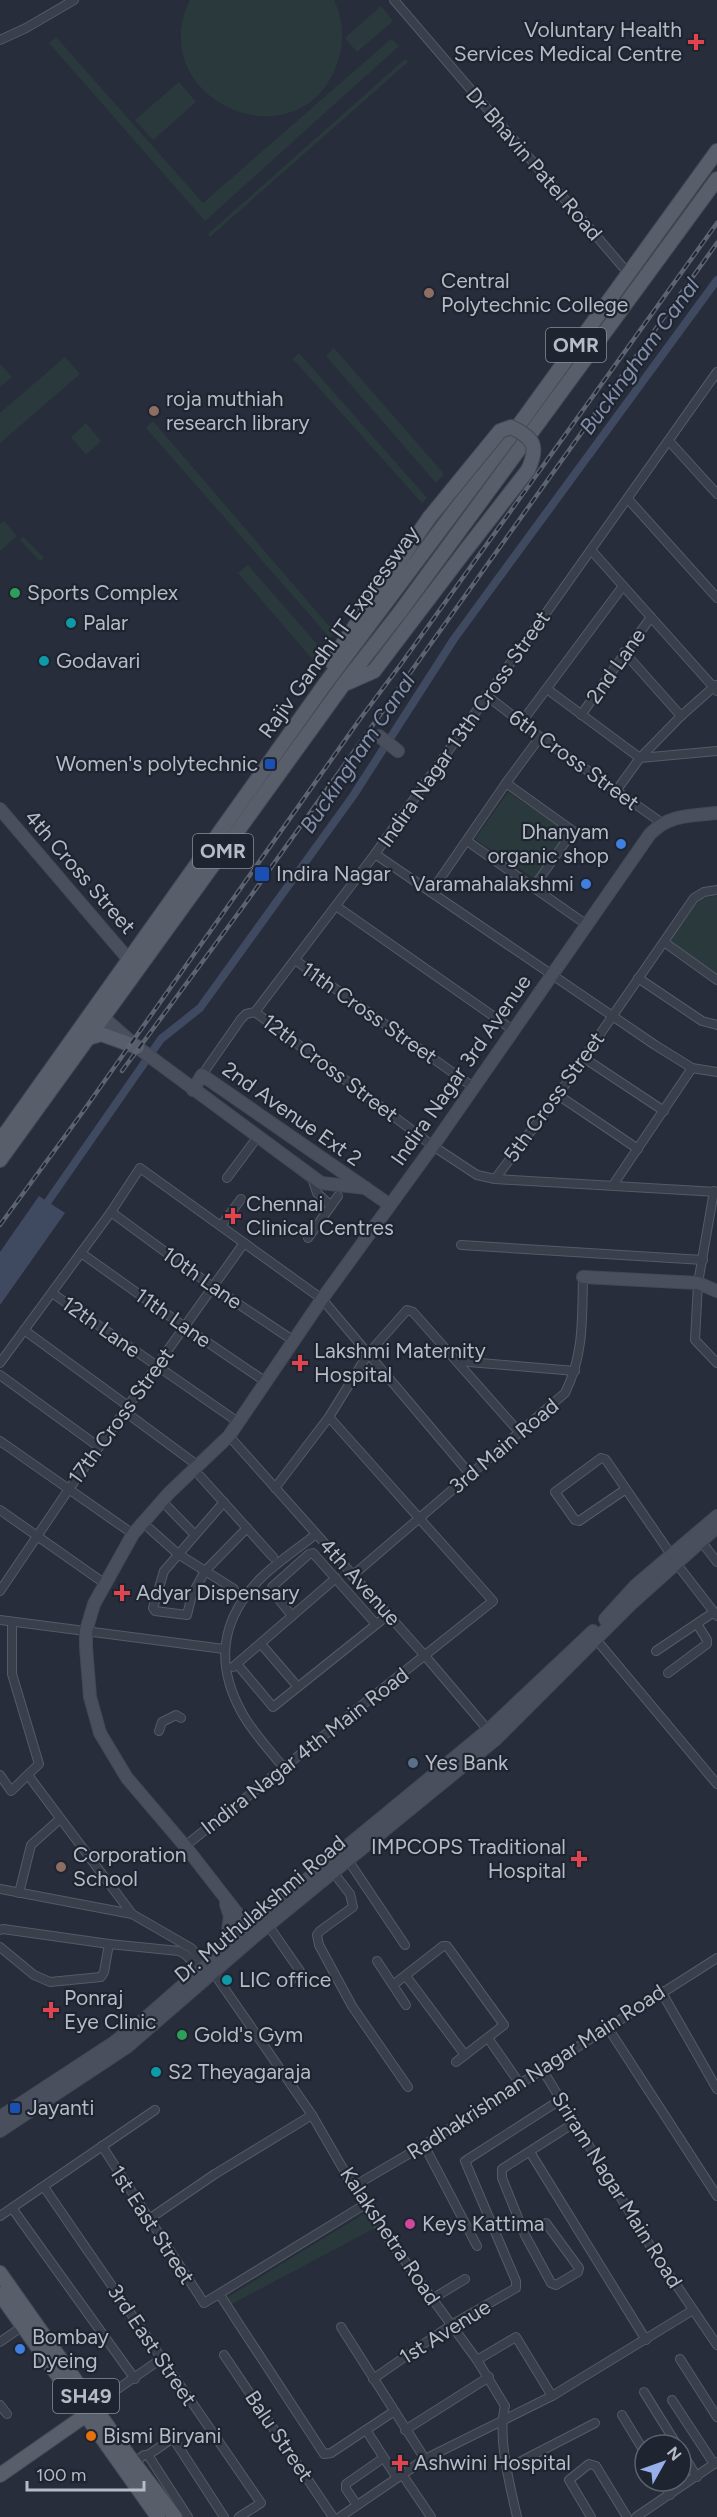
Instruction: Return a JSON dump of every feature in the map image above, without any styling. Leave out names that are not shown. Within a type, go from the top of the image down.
[{"type":"main road","name":"Rajiv Gandhi IT Expressway","points":[[0,1160],[88,1038],[99,1013],[130,961],[325,684],[524,418],[717,151]]},
{"type":"main road","name":"Rajiv Gandhi IT Expressway","points":[[0,1141],[99,1013],[414,593],[717,179]]},
{"type":"main road","points":[[325,684],[338,651],[429,518],[500,430],[511,427],[524,434],[533,443],[534,457],[528,470],[374,671],[343,685]]},
{"type":"main road","points":[[88,1038],[101,1034],[137,1047]]},
{"type":"main road","name":"SH49","points":[[0,2273],[158,2517]]},
{"type":"main road","name":"SH49","points":[[0,2294],[175,2517]]},
{"type":"main road","points":[[0,2475],[90,2411]]},
{"type":"street","points":[[0,40],[26,28],[74,0]]},
{"type":"street","name":"Dr Bhavin Patel Road","points":[[394,0],[628,273]]},
{"type":"street","name":"Indira Nagar 13th Cross Street","points":[[202,1075],[241,1019],[249,1012],[255,1012],[375,854],[717,372]]},
{"type":"street","points":[[669,441],[717,494]]},
{"type":"street","points":[[628,499],[717,598]]},
{"type":"street","points":[[591,550],[716,688],[681,716],[640,759],[616,791]]},
{"type":"street","points":[[521,723],[623,586]]},
{"type":"street","name":"2nd Lane","points":[[581,715],[651,617]]},
{"type":"street","points":[[624,652],[681,716]]},
{"type":"street","points":[[547,689],[640,759],[717,751]]},
{"type":"street","name":"6th Cross Street","points":[[486,695],[540,737],[662,823]]},
{"type":"street","points":[[379,736],[398,751]]},
{"type":"street","points":[[432,892],[540,737]]},
{"type":"street","points":[[506,783],[573,831],[533,888]]},
{"type":"street","name":"4th Cross Street","points":[[0,809],[130,961]]},
{"type":"street","points":[[662,823],[675,818],[717,813]]},
{"type":"street","name":"Indira Nagar 3rd Avenue","points":[[251,1932],[185,1846],[127,1778],[100,1732],[90,1697],[86,1631],[94,1604],[133,1534],[162,1501],[198,1470],[229,1436],[322,1299],[433,1146],[650,834],[662,823]]},
{"type":"street","points":[[467,841],[587,925]]},
{"type":"street","points":[[375,854],[692,1068],[717,1072]]},
{"type":"street","points":[[613,1016],[694,898],[704,892],[717,890]]},
{"type":"street","points":[[336,906],[513,1030]]},
{"type":"street","points":[[664,942],[717,980]]},
{"type":"street","name":"11th Cross Street","points":[[295,960],[473,1087]]},
{"type":"street","points":[[638,978],[706,1023],[717,1025]]},
{"type":"street","name":"12th Cross Street","points":[[255,1012],[433,1146],[477,1175],[495,1179],[716,1191]]},
{"type":"street","points":[[99,1013],[137,1047],[193,1090],[259,1135],[316,1179],[366,1188]]},
{"type":"street","name":"5th Cross Street","points":[[495,1179],[613,1016]]},
{"type":"street","points":[[584,1058],[664,1111]]},
{"type":"street","points":[[613,1185],[692,1068]]},
{"type":"street","points":[[193,1090],[202,1075]]},
{"type":"street","name":"2nd Avenue Ext 2","points":[[202,1075],[390,1205]]},
{"type":"street","points":[[558,1095],[638,1149]]},
{"type":"street","points":[[227,1178],[259,1135]]},
{"type":"street","points":[[0,1363],[111,1212],[140,1167],[322,1299],[469,1473]]},
{"type":"street","points":[[316,1179],[317,1193],[331,1206]]},
{"type":"street","points":[[716,1191],[698,1283],[695,1340],[717,1363]]},
{"type":"street","points":[[308,1238],[338,1196]]},
{"type":"street","points":[[221,1226],[241,1199]]},
{"type":"street","name":"10th Lane","points":[[111,1212],[214,1287],[294,1341]]},
{"type":"street","name":"17th Cross Street","points":[[0,1589],[244,1243]]},
{"type":"street","points":[[461,1245],[703,1260]]},
{"type":"street","name":"11th Lane","points":[[81,1253],[266,1382]]},
{"type":"street","points":[[583,1277],[698,1283],[717,1291]]},
{"type":"street","name":"3rd Main Road","points":[[352,1576],[420,1519],[469,1473],[561,1397],[574,1371],[581,1344],[583,1277]]},
{"type":"street","name":"12th Lane","points":[[52,1293],[238,1422]]},
{"type":"street","points":[[275,1488],[329,1417],[368,1353],[407,1310],[413,1312],[519,1432]]},
{"type":"street","points":[[24,1330],[126,1409],[198,1470],[273,1557]]},
{"type":"street","points":[[457,1361],[574,1371]]},
{"type":"street","points":[[0,1375],[99,1447]]},
{"type":"street","points":[[329,1417],[420,1519]]},
{"type":"street","name":"4th Avenue","points":[[229,1436],[426,1656],[488,1731]]},
{"type":"street","points":[[0,1441],[133,1534]]},
{"type":"street","points":[[626,1489],[579,1521],[575,1520],[555,1492],[604,1458],[626,1489],[674,1559],[716,1614],[656,1652]]},
{"type":"street","points":[[162,1501],[195,1535]]},
{"type":"street","points":[[224,1502],[164,1571],[154,1611],[187,1616],[192,1595],[205,1571],[248,1528]]},
{"type":"street","points":[[0,1510],[104,1583]]},
{"type":"street","name":"Dr. Muthulakshmi Road","points":[[674,1559],[717,1516]]},
{"type":"street","name":"Indira Nagar 4th Main Road","points":[[185,1846],[493,1601],[420,1519]]},
{"type":"street","name":"Dr. Muthulakshmi Road","points":[[0,2117],[113,2043],[251,1932],[488,1731],[593,1636],[622,1607],[636,1586],[701,1541],[717,1527]]},
{"type":"street","points":[[150,1529],[178,1554],[234,1589]]},
{"type":"street","points":[[283,1767],[242,1713],[226,1673],[224,1649],[236,1610],[259,1580],[316,1534]]},
{"type":"street","points":[[701,1541],[717,1562]]},
{"type":"street","points":[[292,1616],[273,1592],[273,1585],[311,1553],[316,1554],[376,1624]]},
{"type":"street","points":[[226,1673],[336,1578]]},
{"type":"street","points":[[237,1664],[273,1707],[388,1615]]},
{"type":"street","points":[[0,1620],[224,1649]]},
{"type":"street","points":[[0,1775],[11,1791],[39,1764],[12,1674],[12,1622]]},
{"type":"street","points":[[668,1673],[707,1644],[697,1624]]},
{"type":"street","points":[[593,1636],[717,1784]]},
{"type":"street","name":"Dr. Muthulakshmi Road","points":[[0,2132],[127,2048],[226,1946],[268,1925],[496,1739],[547,1691],[593,1636]]},
{"type":"street","points":[[261,1644],[298,1687]]},
{"type":"street","points":[[159,1731],[162,1722],[176,1715],[181,1718]]},
{"type":"street","points":[[28,1775],[132,1914]]},
{"type":"street","points":[[19,1893],[31,1845],[60,1819]]},
{"type":"street","points":[[348,1860],[405,1945]]},
{"type":"street","points":[[333,1872],[350,1894],[353,1907],[317,1935],[319,1945],[352,2006],[408,2087]]},
{"type":"street","points":[[0,1889],[132,1914]]},
{"type":"street","points":[[225,1900],[230,1916],[226,1946]]},
{"type":"street","name":"Kalakshetra Road","points":[[132,1914],[191,1948],[193,1955],[206,1968],[312,2115],[364,2205],[489,2377],[505,2406],[502,2420],[508,2468],[518,2517]]},
{"type":"street","points":[[268,1925],[299,1967],[300,1973],[289,1982]]},
{"type":"street","points":[[0,1930],[179,1951],[193,1955]]},
{"type":"street","points":[[0,1947],[34,1975],[50,1982],[101,1977],[109,1944]]},
{"type":"street","points":[[393,1985],[443,1946],[447,1946],[504,2023],[502,2029],[456,2062]]},
{"type":"street","name":"Radhakrishnan Nagar Main Road","points":[[354,2186],[424,2145],[608,2028],[661,1991],[717,1958]]},
{"type":"street","points":[[377,1961],[406,2005]]},
{"type":"street","points":[[406,1976],[465,2055]]},
{"type":"street","points":[[661,1991],[717,2089]]},
{"type":"street","points":[[608,2028],[717,2196]]},
{"type":"street","points":[[488,2038],[520,2084]]},
{"type":"street","name":"Sriram Nagar Main Road","points":[[542,2069],[574,2123],[717,2345]]},
{"type":"street","name":"1st Avenue","points":[[373,2379],[451,2325],[517,2286],[465,2161],[560,2100]]},
{"type":"street","points":[[0,2216],[154,2110]]},
{"type":"street","points":[[148,2219],[215,2174],[312,2115]]},
{"type":"street","points":[[546,2223],[579,2268],[578,2272],[556,2285],[551,2283],[525,2235],[502,2178],[502,2169],[574,2123]]},
{"type":"street","points":[[424,2145],[477,2246]]},
{"type":"street","name":"1st East Street","points":[[102,2146],[204,2303],[220,2295]]},
{"type":"street","points":[[530,2152],[646,2340]]},
{"type":"street","name":"3rd East Street","points":[[44,2187],[261,2504],[239,2517]]},
{"type":"street","points":[[220,2295],[364,2205]]},
{"type":"street","points":[[12,2208],[135,2379]]},
{"type":"street","points":[[432,2299],[465,2279]]},
{"type":"street","name":"Balu Street","points":[[220,2295],[272,2378],[326,2455],[366,2430]]},
{"type":"street","points":[[340,2517],[425,2459],[552,2396],[693,2310]]},
{"type":"street","points":[[0,2342],[23,2326]]},
{"type":"street","points":[[341,2327],[425,2459]]},
{"type":"street","points":[[477,2360],[516,2337],[552,2396]]},
{"type":"street","name":"Balu Street","points":[[224,2355],[333,2517]]},
{"type":"street","points":[[90,2411],[161,2359]]},
{"type":"street","points":[[680,2359],[717,2417]]},
{"type":"street","points":[[405,2430],[489,2377]]},
{"type":"street","points":[[644,2392],[670,2433]]},
{"type":"street","points":[[636,2517],[716,2463],[672,2400]]},
{"type":"street","points":[[0,2405],[7,2414]]},
{"type":"street","points":[[393,2412],[366,2430],[431,2517]]},
{"type":"street","points":[[622,2415],[633,2433]]},
{"type":"street","points":[[508,2468],[595,2422]]},
{"type":"street","points":[[134,2463],[170,2438],[173,2439],[219,2515]]},
{"type":"street","points":[[148,2455],[188,2517]]},
{"type":"street","points":[[357,2505],[346,2489],[346,2484],[379,2461]]},
{"type":"street","points":[[591,2517],[569,2480],[589,2463],[596,2466],[623,2516]]},
{"type":"street","points":[[693,2470],[697,2477]]},
{"type":"shaded area","points":[[190,0],[334,0],[340,16],[342,33],[341,50],[336,67],[316,97],[290,113],[260,116],[230,108],[205,91],[187,66],[181,35]]},
{"type":"shaded area","points":[[381,6],[393,21],[357,52],[345,38]]},
{"type":"shaded area","points":[[56,37],[203,203],[391,39],[399,46],[205,221],[49,43]]},
{"type":"shaded area","points":[[405,59],[408,62],[210,237],[208,234]]},
{"type":"shaded area","points":[[179,82],[196,102],[153,140],[135,120]]},
{"type":"shaded area","points":[[334,348],[444,474],[436,483],[326,356]]},
{"type":"shaded area","points":[[299,353],[427,498],[422,503],[293,359]]},
{"type":"shaded area","points":[[65,357],[80,374],[0,443],[0,413]]},
{"type":"shaded area","points":[[0,364],[12,377],[0,387]]},
{"type":"shaded area","points":[[153,421],[335,633],[330,638],[146,428]]},
{"type":"shaded area","points":[[86,423],[101,441],[86,455],[71,437]]},
{"type":"shaded area","points":[[4,521],[17,536],[0,551],[0,524]]},
{"type":"shaded area","points":[[23,537],[44,558],[40,561],[20,540]]},
{"type":"shaded area","points":[[248,565],[316,643],[321,654],[314,661],[238,573]]},
{"type":"shaded area","points":[[508,792],[570,834],[537,880],[475,839]]},
{"type":"shaded area","points":[[717,896],[717,977],[667,944],[701,898]]},
{"type":"shaded area","points":[[365,2213],[375,2228],[228,2306],[223,2300]]},
{"type":"water","points":[[39,1196],[65,1213],[0,1305],[0,1252]]},
{"type":"waterway","name":"Buckingham Canal","points":[[42,1210],[161,1039],[200,1008],[353,796],[454,639],[717,280]]},
{"type":"railway","points":[[0,1225],[717,223]]},
{"type":"railway","points":[[122,1071],[245,904],[717,243]]},
{"type":"place","name":"Voluntary Health Services Medical Centre","points":[[696,42]]},
{"type":"place","name":"Central Polytechnic College","points":[[429,293]]},
{"type":"place","name":"roja muthiah research library","points":[[154,411]]},
{"type":"place","name":"Sports Complex","points":[[15,593]]},
{"type":"place","name":"Palar","points":[[71,623]]},
{"type":"place","name":"Godavari","points":[[44,661]]},
{"type":"place","name":"Women's polytechnic","points":[[270,764]]},
{"type":"place","name":"Dhanyam organic shop","points":[[621,844]]},
{"type":"place","name":"Indira Nagar","points":[[262,874]]},
{"type":"place","name":"Varamahalakshmi","points":[[586,884]]},
{"type":"place","name":"Chennai Clinical Centres","points":[[233,1216]]},
{"type":"place","name":"Lakshmi Maternity Hospital","points":[[300,1363]]},
{"type":"place","name":"Adyar Dispensary","points":[[122,1593]]},
{"type":"place","name":"Yes Bank","points":[[413,1763]]},
{"type":"place","name":"IMPCOPS Traditional Hospital","points":[[579,1859]]},
{"type":"place","name":"Corporation School","points":[[61,1867]]},
{"type":"place","name":"LIC office","points":[[227,1980]]},
{"type":"place","name":"Ponraj Eye Clinic","points":[[51,2010]]},
{"type":"place","name":"Gold's Gym","points":[[182,2035]]},
{"type":"place","name":"S2 Theyagaraja","points":[[156,2072]]},
{"type":"place","name":"Jayanti","points":[[15,2108]]},
{"type":"place","name":"Keys Kattima","points":[[410,2224]]},
{"type":"place","name":"Bombay Dyeing","points":[[20,2349]]},
{"type":"place","name":"Bismi Biryani","points":[[91,2436]]},
{"type":"place","name":"Ashwini Hospital","points":[[400,2463]]}]
